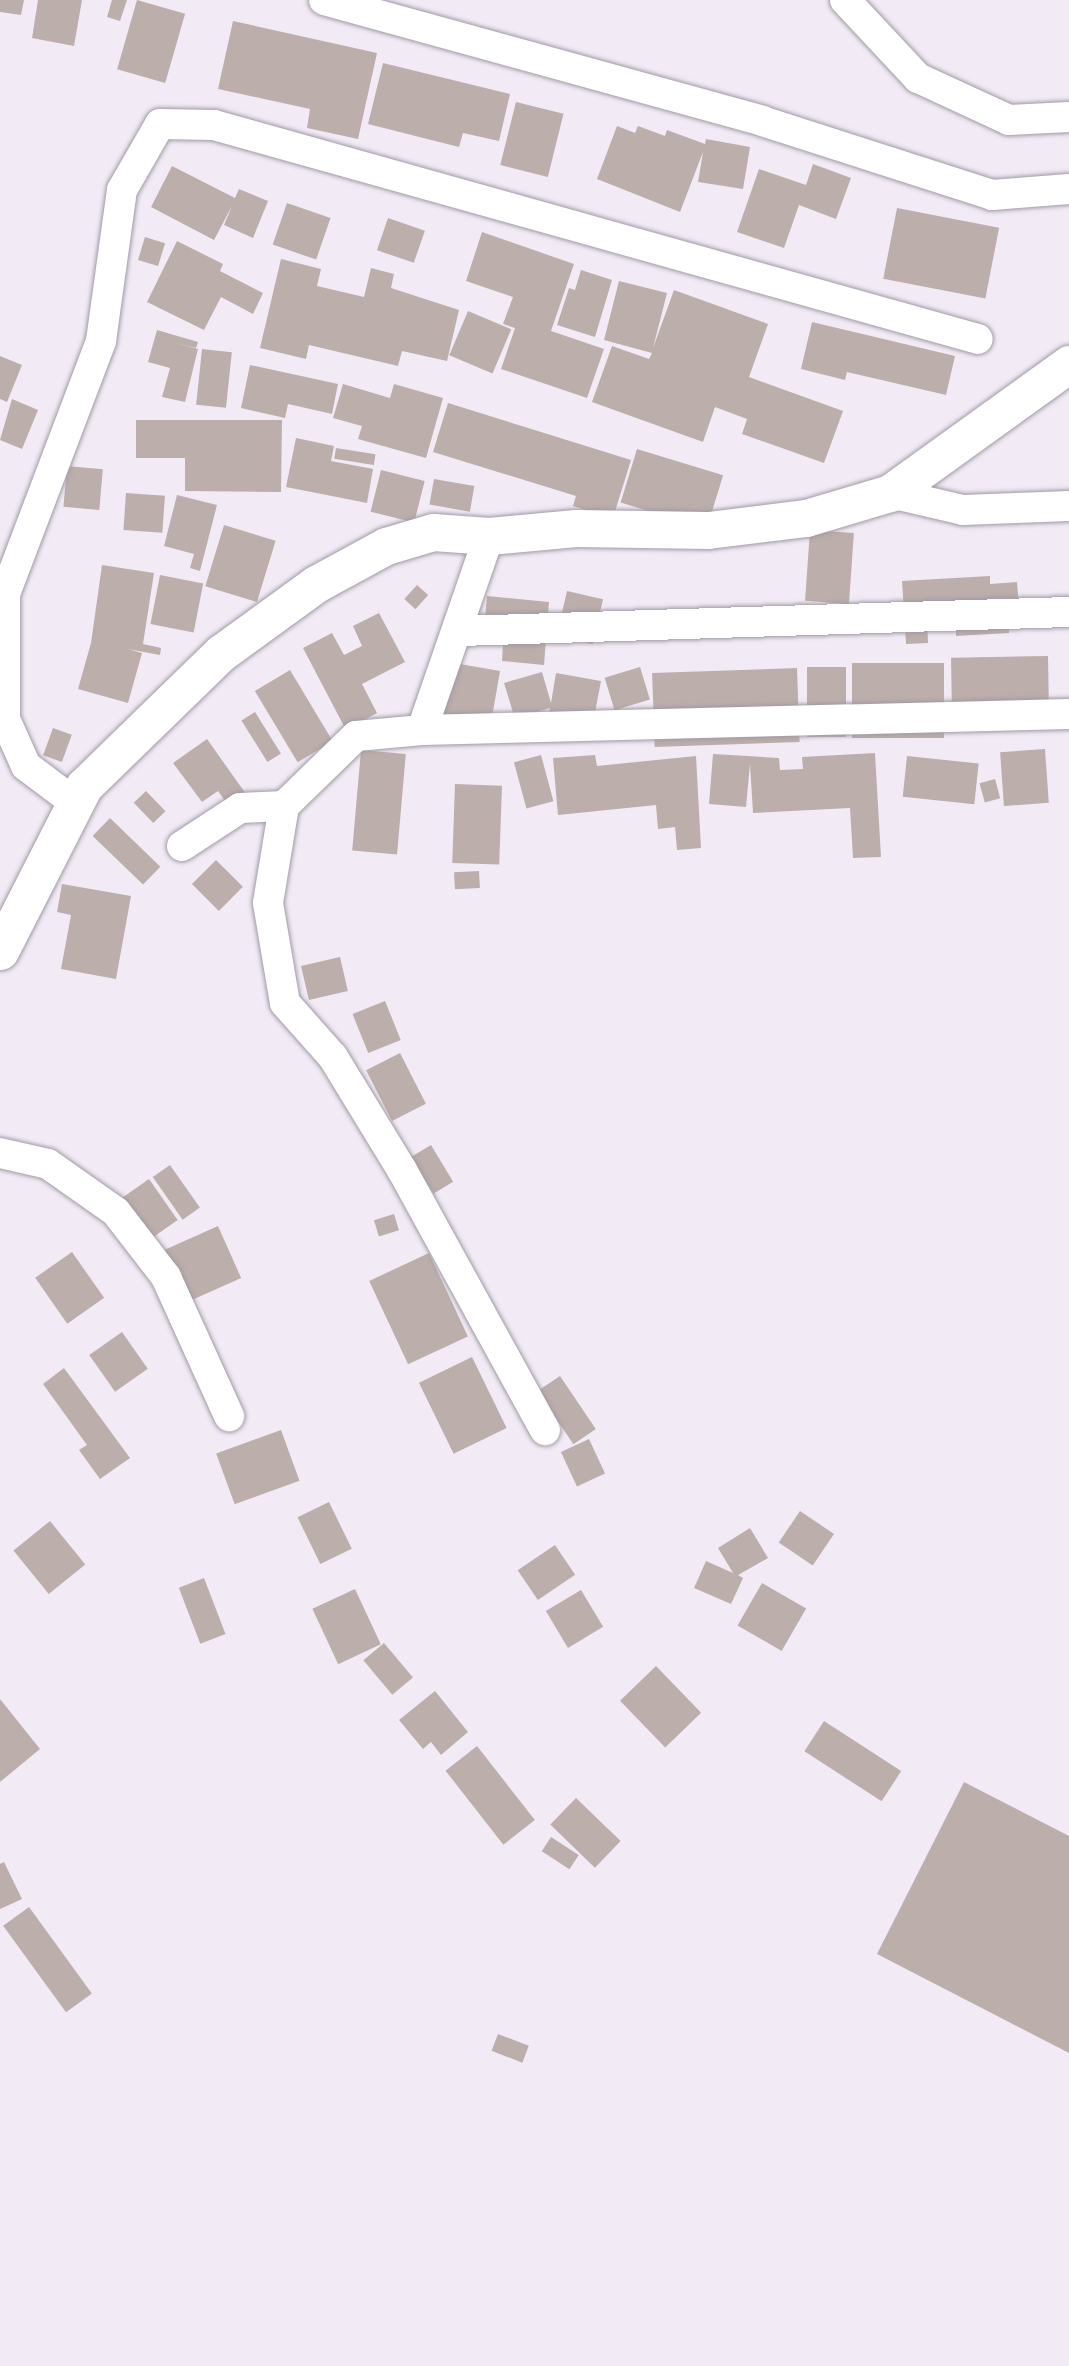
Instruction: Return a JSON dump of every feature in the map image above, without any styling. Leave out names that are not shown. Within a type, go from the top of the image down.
[{"type":"street","points":[[324,0],[762,121],[992,195],[1069,189]]},
{"type":"street","points":[[845,0],[918,78],[1009,120],[1069,117]]},
{"type":"street","points":[[74,802],[26,766],[5,719],[5,594],[101,341],[122,190],[160,124],[215,125],[978,339]]},
{"type":"street","points":[[0,951],[84,786],[221,653],[316,584],[386,546],[433,532],[489,536],[576,528],[708,530],[807,518],[890,493],[1069,364]]},
{"type":"street","points":[[890,493],[963,510],[1069,506]]},
{"type":"street","points":[[422,730],[460,631],[489,536]]},
{"type":"street","points":[[460,631],[1069,612]]},
{"type":"street","points":[[545,1430],[333,1057],[285,1003],[268,903],[284,806],[356,736],[422,730],[1069,714]]},
{"type":"street","points":[[182,846],[240,808],[284,806]]},
{"type":"street","points":[[0,1153],[48,1164],[116,1212],[166,1277],[229,1416]]},
{"type":"building","points":[[0,0],[24,0],[21,15],[0,12]]},
{"type":"building","points":[[38,0],[82,0],[74,46],[32,38]]},
{"type":"building","points":[[112,0],[127,0],[120,21],[107,17]]},
{"type":"building","points":[[137,0],[185,14],[165,83],[117,69]]},
{"type":"building","points":[[233,21],[377,53],[358,139],[307,128],[310,109],[218,89]]},
{"type":"building","points":[[383,63],[510,94],[499,141],[463,133],[459,147],[368,124]]},
{"type":"building","points":[[516,102],[564,114],[548,177],[500,165]]},
{"type":"building","points":[[617,126],[635,133],[638,126],[665,136],[667,130],[705,144],[706,139],[750,147],[743,189],[698,182],[703,152],[680,212],[597,179]]},
{"type":"building","points":[[813,164],[851,178],[836,219],[799,205],[784,248],[737,232],[759,169],[806,185]]},
{"type":"building","points":[[172,166],[235,198],[239,189],[268,201],[253,238],[224,225],[232,206],[214,240],[151,207]]},
{"type":"building","points":[[287,203],[330,218],[316,260],[273,245]]},
{"type":"building","points":[[897,208],[999,228],[985,299],[883,279]]},
{"type":"building","points":[[388,218],[425,231],[414,263],[377,250]]},
{"type":"building","points":[[482,232],[574,264],[551,331],[604,349],[587,398],[501,369],[515,328],[503,324],[513,297],[466,281]]},
{"type":"building","points":[[145,237],[165,243],[158,266],[138,260]]},
{"type":"building","points":[[177,241],[223,264],[220,271],[263,293],[253,314],[221,297],[204,330],[147,302]]},
{"type":"building","points":[[281,259],[321,269],[317,286],[364,297],[371,268],[394,274],[391,288],[459,310],[447,361],[402,351],[398,366],[309,345],[306,359],[260,348]]},
{"type":"building","points":[[581,270],[612,280],[595,337],[557,325],[569,288],[575,290]]},
{"type":"building","points":[[619,281],[667,293],[653,348],[674,290],[768,324],[749,377],[843,411],[824,463],[742,434],[747,419],[715,407],[703,442],[592,402],[612,346],[649,359],[652,353],[604,340]]},
{"type":"building","points":[[468,311],[511,329],[493,374],[449,355]]},
{"type":"building","points":[[812,322],[955,356],[946,395],[847,372],[845,380],[801,369]]},
{"type":"building","points":[[157,330],[198,342],[196,348],[176,343],[198,349],[185,402],[162,397],[170,368],[148,362]]},
{"type":"building","points":[[202,349],[232,352],[226,408],[196,405]]},
{"type":"building","points":[[0,356],[22,365],[7,402],[0,399]]},
{"type":"building","points":[[250,365],[338,384],[332,414],[288,404],[285,418],[241,408]]},
{"type":"building","points":[[343,384],[390,398],[394,384],[443,398],[426,458],[358,439],[362,426],[333,418]]},
{"type":"building","points":[[12,399],[38,410],[22,449],[0,440]]},
{"type":"building","points":[[448,403],[631,460],[613,518],[573,506],[576,496],[433,452]]},
{"type":"building","points":[[136,420],[282,420],[281,492],[185,491],[185,458],[136,458]]},
{"type":"building","points":[[296,438],[334,446],[331,461],[373,469],[367,503],[286,487]]},
{"type":"building","points":[[336,448],[376,454],[374,465],[334,459]]},
{"type":"building","points":[[637,449],[723,475],[707,529],[621,503]]},
{"type":"building","points":[[67,466],[103,469],[99,510],[63,507]]},
{"type":"building","points":[[381,470],[425,481],[414,523],[371,512]]},
{"type":"building","points":[[434,479],[474,486],[470,512],[429,505]]},
{"type":"building","points":[[126,493],[165,496],[162,533],[123,530]]},
{"type":"building","points":[[177,495],[217,505],[200,571],[190,568],[194,554],[164,546]]},
{"type":"building","points":[[224,525],[276,541],[257,602],[205,586]]},
{"type":"building","points":[[810,530],[854,533],[849,604],[805,601]]},
{"type":"building","points":[[102,565],[154,573],[143,644],[161,648],[160,655],[128,649],[142,653],[128,703],[78,689],[91,643]]},
{"type":"building","points":[[160,575],[203,583],[194,632],[150,624]]},
{"type":"building","points":[[990,576],[990,584],[1017,582],[1019,608],[1008,608],[1009,633],[956,636],[955,614],[927,615],[928,643],[906,644],[902,581]]},
{"type":"building","points":[[417,585],[428,595],[415,609],[404,599]]},
{"type":"building","points":[[567,591],[603,599],[593,644],[557,636]]},
{"type":"building","points":[[487,596],[549,602],[544,665],[502,661],[503,643],[483,641]]},
{"type":"building","points":[[379,613],[405,662],[362,684],[377,713],[346,730],[303,648],[332,633],[344,655],[362,646],[353,626]]},
{"type":"building","points":[[1048,656],[1049,708],[952,710],[951,658]]},
{"type":"building","points":[[454,663],[500,671],[491,723],[435,714]]},
{"type":"building","points":[[852,663],[944,663],[944,738],[852,738]]},
{"type":"building","points":[[640,667],[650,700],[615,710],[605,678]]},
{"type":"building","points":[[807,667],[846,667],[846,737],[807,737]]},
{"type":"building","points":[[797,668],[800,742],[655,747],[652,673]]},
{"type":"building","points":[[290,670],[333,741],[298,762],[255,691]]},
{"type":"building","points":[[542,672],[551,703],[556,673],[601,681],[592,728],[548,719],[550,708],[536,712],[540,725],[519,732],[504,683]]},
{"type":"building","points":[[255,712],[281,754],[267,762],[241,720]]},
{"type":"building","points":[[53,728],[72,735],[62,762],[43,755]]},
{"type":"building","points":[[207,739],[246,794],[229,806],[218,791],[202,802],[173,763]]},
{"type":"building","points":[[1045,749],[1049,803],[1004,806],[1000,752]]},
{"type":"building","points":[[361,750],[406,754],[397,855],[352,851]]},
{"type":"building","points":[[875,753],[881,857],[853,858],[850,808],[753,813],[750,764],[746,807],[709,804],[713,754],[779,758],[780,770],[803,769],[802,757]]},
{"type":"building","points":[[541,755],[553,801],[526,809],[514,762]]},
{"type":"building","points":[[595,755],[597,766],[696,756],[701,848],[677,850],[675,827],[658,829],[656,805],[558,815],[553,758]]},
{"type":"building","points":[[907,756],[979,764],[974,804],[903,797]]},
{"type":"building","points":[[995,779],[1000,798],[985,802],[980,783]]},
{"type":"building","points":[[455,784],[502,786],[499,865],[452,863]]},
{"type":"building","points":[[146,791],[165,811],[153,823],[134,803]]},
{"type":"building","points":[[110,818],[160,867],[143,885],[93,836]]},
{"type":"building","points":[[216,860],[243,887],[219,911],[192,884]]},
{"type":"building","points":[[479,871],[480,888],[455,889],[454,872]]},
{"type":"building","points":[[62,884],[131,896],[116,979],[61,969],[71,915],[57,912]]},
{"type":"building","points":[[340,957],[348,991],[309,1000],[301,966]]},
{"type":"building","points":[[385,1001],[401,1040],[368,1053],[353,1014]]},
{"type":"building","points":[[400,1053],[426,1104],[392,1121],[366,1070]]},
{"type":"building","points":[[431,1145],[453,1182],[433,1194],[411,1157]]},
{"type":"building","points":[[170,1165],[200,1208],[183,1220],[153,1177]]},
{"type":"building","points":[[149,1179],[178,1220],[147,1241],[119,1200]]},
{"type":"building","points":[[394,1214],[399,1230],[379,1236],[374,1220]]},
{"type":"building","points":[[218,1226],[241,1278],[179,1306],[156,1254]]},
{"type":"building","points":[[72,1252],[104,1298],[67,1324],[35,1278]]},
{"type":"building","points":[[429,1253],[468,1336],[408,1364],[369,1281]]},
{"type":"building","points":[[122,1332],[148,1369],[115,1392],[89,1355]]},
{"type":"building","points":[[472,1357],[507,1428],[454,1454],[419,1383]]},
{"type":"building","points":[[64,1368],[130,1458],[100,1479],[79,1450],[87,1445],[43,1384]]},
{"type":"building","points":[[560,1376],[596,1429],[573,1444],[538,1391]]},
{"type":"building","points":[[281,1430],[299,1481],[235,1504],[216,1454]]},
{"type":"building","points":[[589,1439],[605,1473],[577,1487],[561,1452]]},
{"type":"building","points":[[329,1502],[352,1549],[320,1564],[298,1517]]},
{"type":"building","points":[[800,1511],[834,1534],[813,1565],[779,1543]]},
{"type":"building","points":[[50,1521],[85,1565],[49,1594],[13,1551]]},
{"type":"building","points":[[750,1528],[768,1558],[738,1575],[743,1578],[731,1604],[694,1588],[706,1561],[733,1573],[718,1548]]},
{"type":"building","points":[[555,1545],[575,1575],[538,1600],[518,1570]]},
{"type":"building","points":[[204,1578],[226,1634],[200,1644],[179,1588]]},
{"type":"building","points":[[762,1583],[806,1608],[782,1651],[738,1625]]},
{"type":"building","points":[[355,1589],[381,1644],[338,1664],[312,1609]]},
{"type":"building","points":[[581,1590],[603,1627],[568,1648],[546,1611]]},
{"type":"building","points":[[384,1643],[413,1677],[392,1695],[363,1660]]},
{"type":"building","points":[[656,1666],[701,1713],[665,1747],[620,1701]]},
{"type":"building","points":[[435,1691],[468,1732],[441,1755],[431,1742],[423,1749],[399,1720]]},
{"type":"building","points":[[0,1699],[40,1749],[0,1782]]},
{"type":"building","points":[[824,1721],[901,1771],[882,1801],[804,1751]]},
{"type":"building","points":[[477,1746],[535,1820],[503,1845],[445,1771]]},
{"type":"building","points":[[964,1782],[1069,1836],[1069,2053],[877,1954]]},
{"type":"building","points":[[576,1798],[621,1841],[595,1868],[550,1825]]},
{"type":"building","points":[[551,1837],[579,1855],[569,1869],[542,1851]]},
{"type":"building","points":[[4,1862],[22,1899],[0,1909],[0,1864]]},
{"type":"building","points":[[29,1907],[92,1994],[66,2012],[3,1926]]},
{"type":"building","points":[[498,2034],[529,2046],[522,2063],[492,2051]]}]
